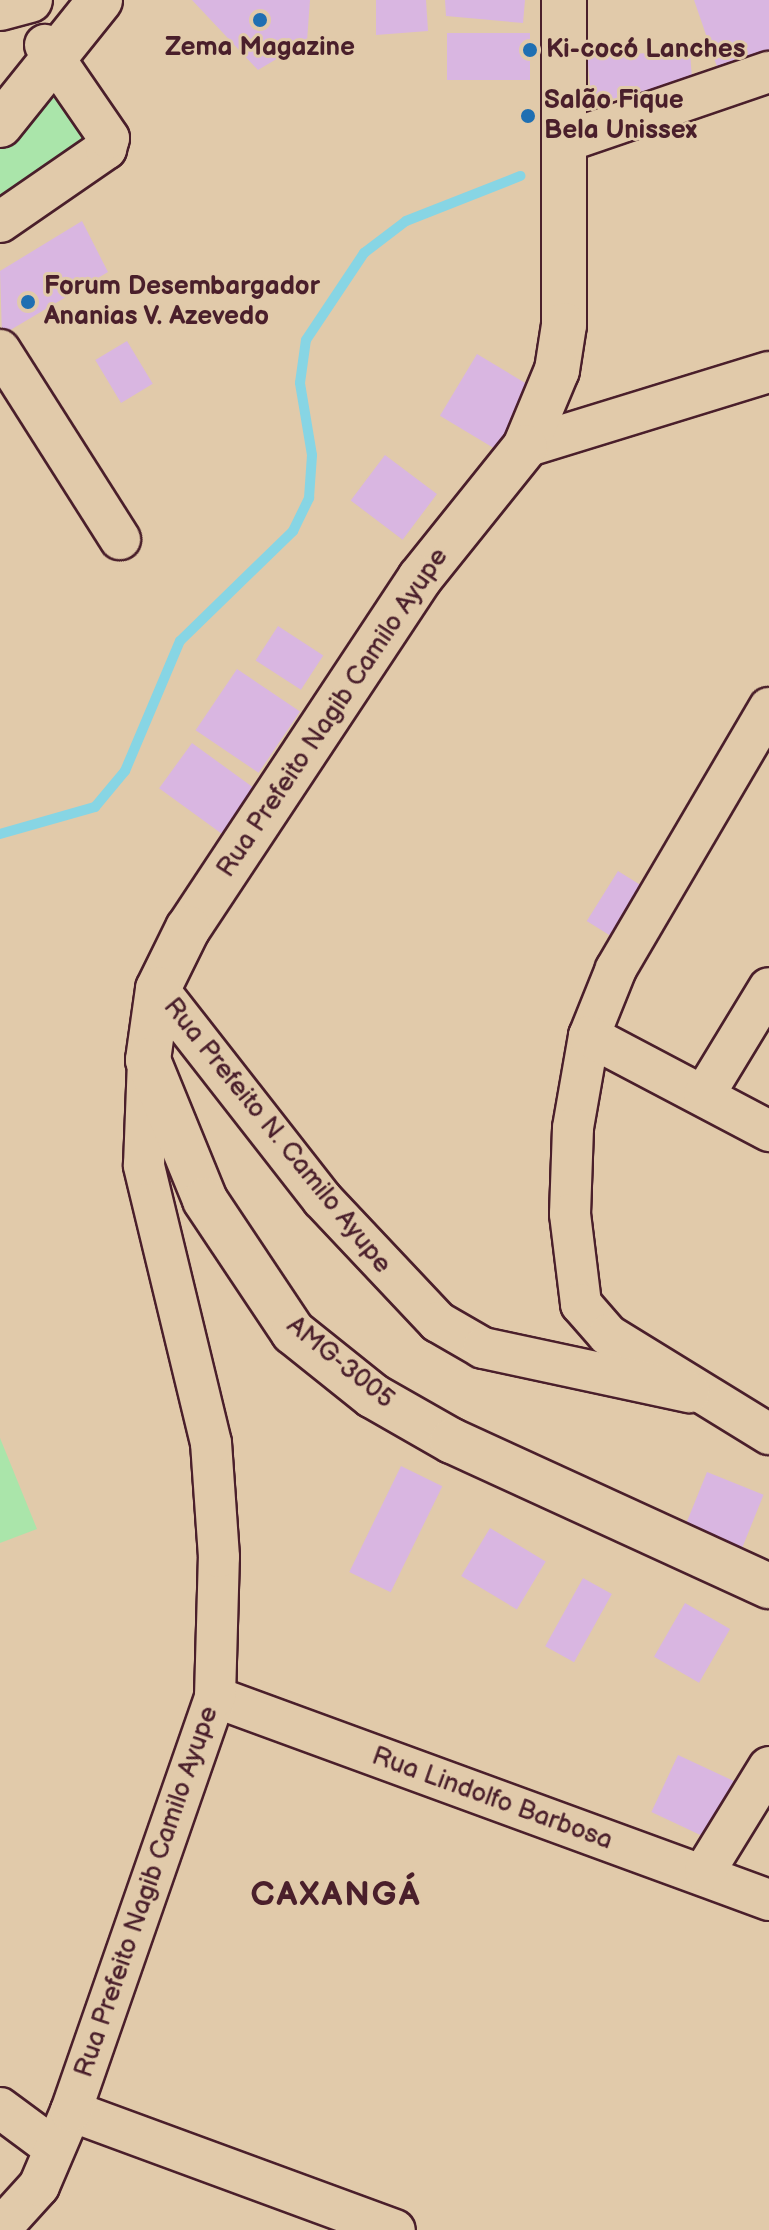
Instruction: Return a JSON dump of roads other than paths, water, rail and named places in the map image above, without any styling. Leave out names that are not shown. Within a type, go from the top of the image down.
[{"type":"main road","points":[[0,8],[30,0]]},
{"type":"main road","points":[[0,125],[56,45],[100,0]]},
{"type":"main road","name":"Rua Prefeito Nagib Camilo Ayupe","points":[[158,989],[188,928],[420,578],[525,447],[557,370],[564,325],[564,0]]},
{"type":"main road","points":[[0,82],[56,45]]},
{"type":"main road","points":[[148,1060],[158,989]]},
{"type":"main road","name":"AMG-3005","points":[[148,1060],[205,1200],[293,1332],[373,1396],[452,1441],[759,1575]]},
{"type":"street","points":[[0,222],[106,149],[104,124],[56,45]]},
{"type":"street","points":[[564,142],[769,72]]},
{"type":"street","points":[[0,350],[120,539]]},
{"type":"street","points":[[525,447],[769,372]]},
{"type":"street","points":[[769,708],[616,969],[589,1036],[573,1128],[570,1214],[581,1304],[608,1335],[769,1434]]},
{"type":"street","points":[[704,1095],[769,988]]},
{"type":"street","name":"Rua Prefeito N. Camilo Ayupe","points":[[158,989],[322,1199],[438,1322],[483,1348],[705,1395]]},
{"type":"street","points":[[589,1036],[769,1131]]},
{"type":"street","name":"Rua Prefeito Nagib Camilo Ayupe","points":[[0,2229],[39,2186],[71,2111],[215,1697],[219,1557],[211,1443],[144,1165],[148,1060]]},
{"type":"street","name":"Rua Lindolfo Barbosa","points":[[215,1697],[562,1828],[705,1871],[769,1900]]},
{"type":"street","points":[[705,1871],[769,1767]]},
{"type":"street","points":[[0,2108],[54,2148]]},
{"type":"street","points":[[71,2111],[395,2230]]},
{"type":"waterway","points":[[0,834],[95,807],[125,771],[180,641],[293,531],[309,498],[312,455],[300,383],[306,340],[364,253],[406,221],[520,176]]},
{"type":"place","name":"Zema Magazine","points":[[260,20]]},
{"type":"place","name":"Ki-cocó Lanches","points":[[530,50]]},
{"type":"place","name":"Salão Fique Bela Unissex","points":[[528,116]]},
{"type":"place","name":"Forum Desembargador Ananias V. Azevedo","points":[[28,302]]},
{"type":"district","name":"CAXANGÁ","points":[[336,1895]]}]
